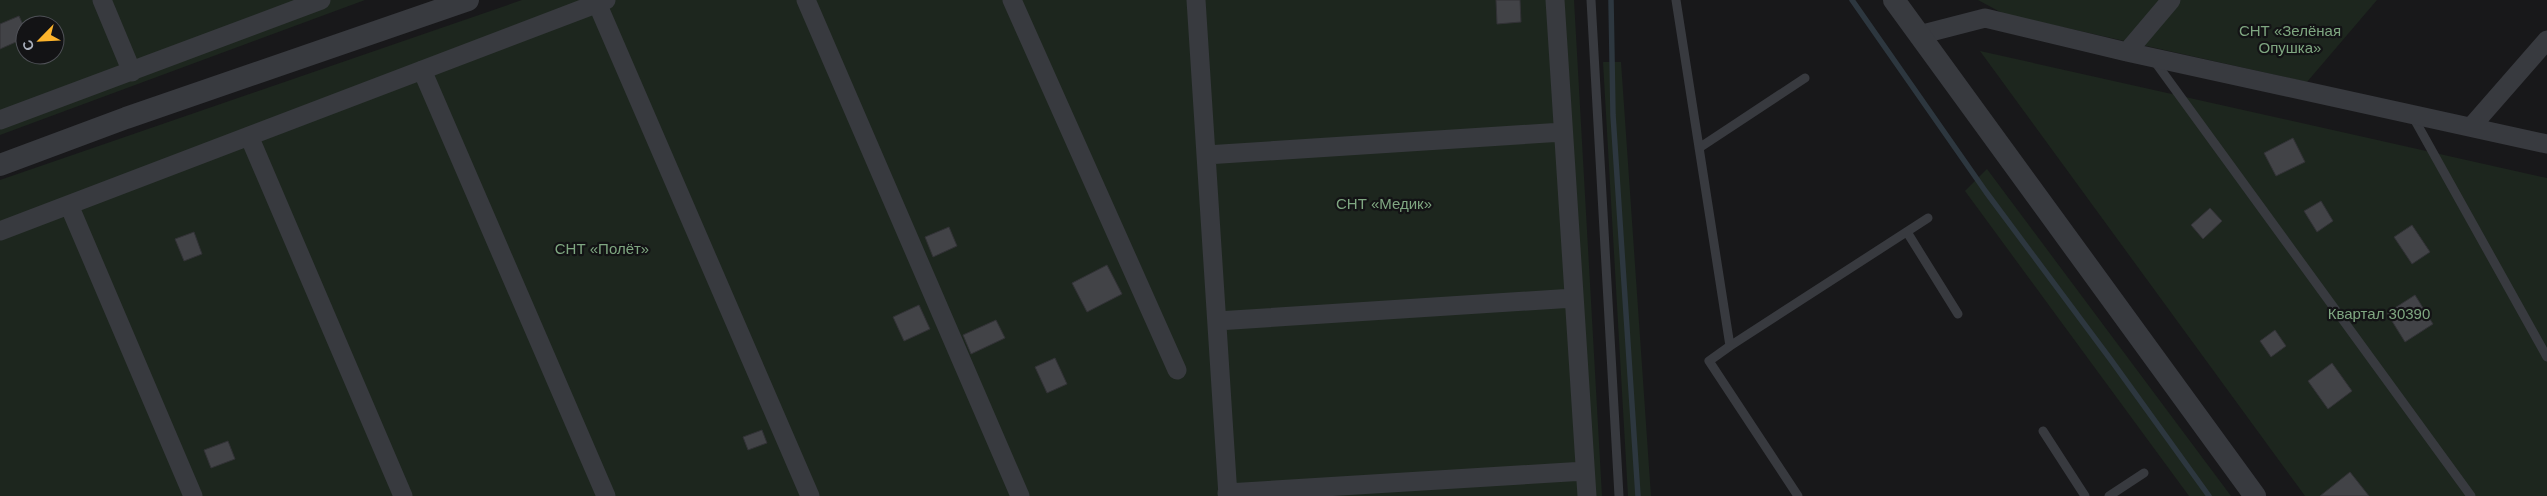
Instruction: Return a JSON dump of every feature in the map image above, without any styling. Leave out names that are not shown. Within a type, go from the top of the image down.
[{"type":"street","points":[[102,0],[132,72]]},
{"type":"street","points":[[0,120],[321,0]]},
{"type":"street","points":[[0,166],[126,118],[468,0]]},
{"type":"street","points":[[806,0],[1020,496]]},
{"type":"street","points":[[1012,0],[1177,370]]},
{"type":"street","points":[[1196,0],[1228,494],[1389,489],[1585,471]]},
{"type":"street","points":[[1555,0],[1587,496]]},
{"type":"street","points":[[2127,52],[2171,0]]},
{"type":"street","points":[[0,231],[601,2],[810,496]]},
{"type":"street","points":[[1903,4],[1919,35],[2255,496]]},
{"type":"street","points":[[1919,35],[1985,18],[2127,52],[2547,144]]},
{"type":"street","points":[[2471,127],[2547,40]]},
{"type":"street","points":[[422,70],[606,496]]},
{"type":"street","points":[[1206,155],[1563,132]]},
{"type":"street","points":[[249,136],[403,496]]},
{"type":"street","points":[[69,205],[193,496]]},
{"type":"street","points":[[1217,321],[1574,298]]},
{"type":"lane","points":[[1591,0],[1619,496]]},
{"type":"lane","points":[[1676,0],[1730,346]]},
{"type":"lane","points":[[2151,57],[2471,496]]},
{"type":"lane","points":[[1699,148],[1805,78]]},
{"type":"lane","points":[[2411,114],[2547,358]]},
{"type":"lane","points":[[1798,496],[1709,361],[1928,218]]},
{"type":"lane","points":[[1907,232],[1958,314]]},
{"type":"lane","points":[[2044,431],[2085,496]]},
{"type":"lane","points":[[2109,496],[2144,472]]},
{"type":"green space","points":[[0,0],[365,0],[0,135]]},
{"type":"green space","name":"СНТ «Полёт»","points":[[522,0],[1574,0],[1602,496],[0,496],[0,180]]},
{"type":"green space","name":"СНТ «Зелёная Опушка»","points":[[1978,0],[2377,0],[2307,82],[2004,14]]},
{"type":"green space","name":"Квартал 30390","points":[[1980,51],[2547,178],[2547,496],[2305,496]]},
{"type":"green space","points":[[1603,62],[1621,62],[1651,496],[1628,496]]},
{"type":"green space","points":[[1987,169],[2231,496],[2189,496],[1965,191]]},
{"type":"building","points":[[1496,0],[1520,0],[1521,22],[1497,24]]},
{"type":"building","points":[[15,18],[15,42],[0,49],[0,24]]},
{"type":"building","points":[[2293,138],[2305,162],[2276,176],[2264,153]]},
{"type":"building","points":[[2321,201],[2333,221],[2317,232],[2304,211]]},
{"type":"building","points":[[2210,208],[2222,221],[2203,239],[2191,225]]},
{"type":"building","points":[[2412,225],[2430,252],[2412,264],[2394,237]]},
{"type":"building","points":[[949,227],[957,246],[933,257],[925,237]]},
{"type":"building","points":[[194,232],[202,254],[184,261],[175,239]]},
{"type":"building","points":[[1107,265],[1122,294],[1087,312],[1072,283]]},
{"type":"building","points":[[2415,295],[2433,324],[2405,342],[2387,313]]},
{"type":"building","points":[[919,305],[930,329],[904,341],[893,317]]},
{"type":"building","points":[[996,320],[1005,338],[971,354],[963,335]]},
{"type":"building","points":[[2275,330],[2286,346],[2271,357],[2260,341]]},
{"type":"building","points":[[1055,358],[1067,384],[1047,393],[1035,367]]},
{"type":"building","points":[[2332,363],[2352,391],[2328,409],[2308,381]]},
{"type":"building","points":[[762,430],[767,443],[748,450],[743,437]]},
{"type":"building","points":[[228,441],[235,459],[211,468],[204,450]]},
{"type":"building","points":[[2350,472],[2369,496],[2320,496]]},
{"type":"waterway","points":[[1611,0],[1613,115],[1638,496]]},
{"type":"waterway","points":[[1852,0],[1986,192],[2209,496]]},
{"type":"park label","name":"СНТ «Медик»","points":[[1384,203]]}]
